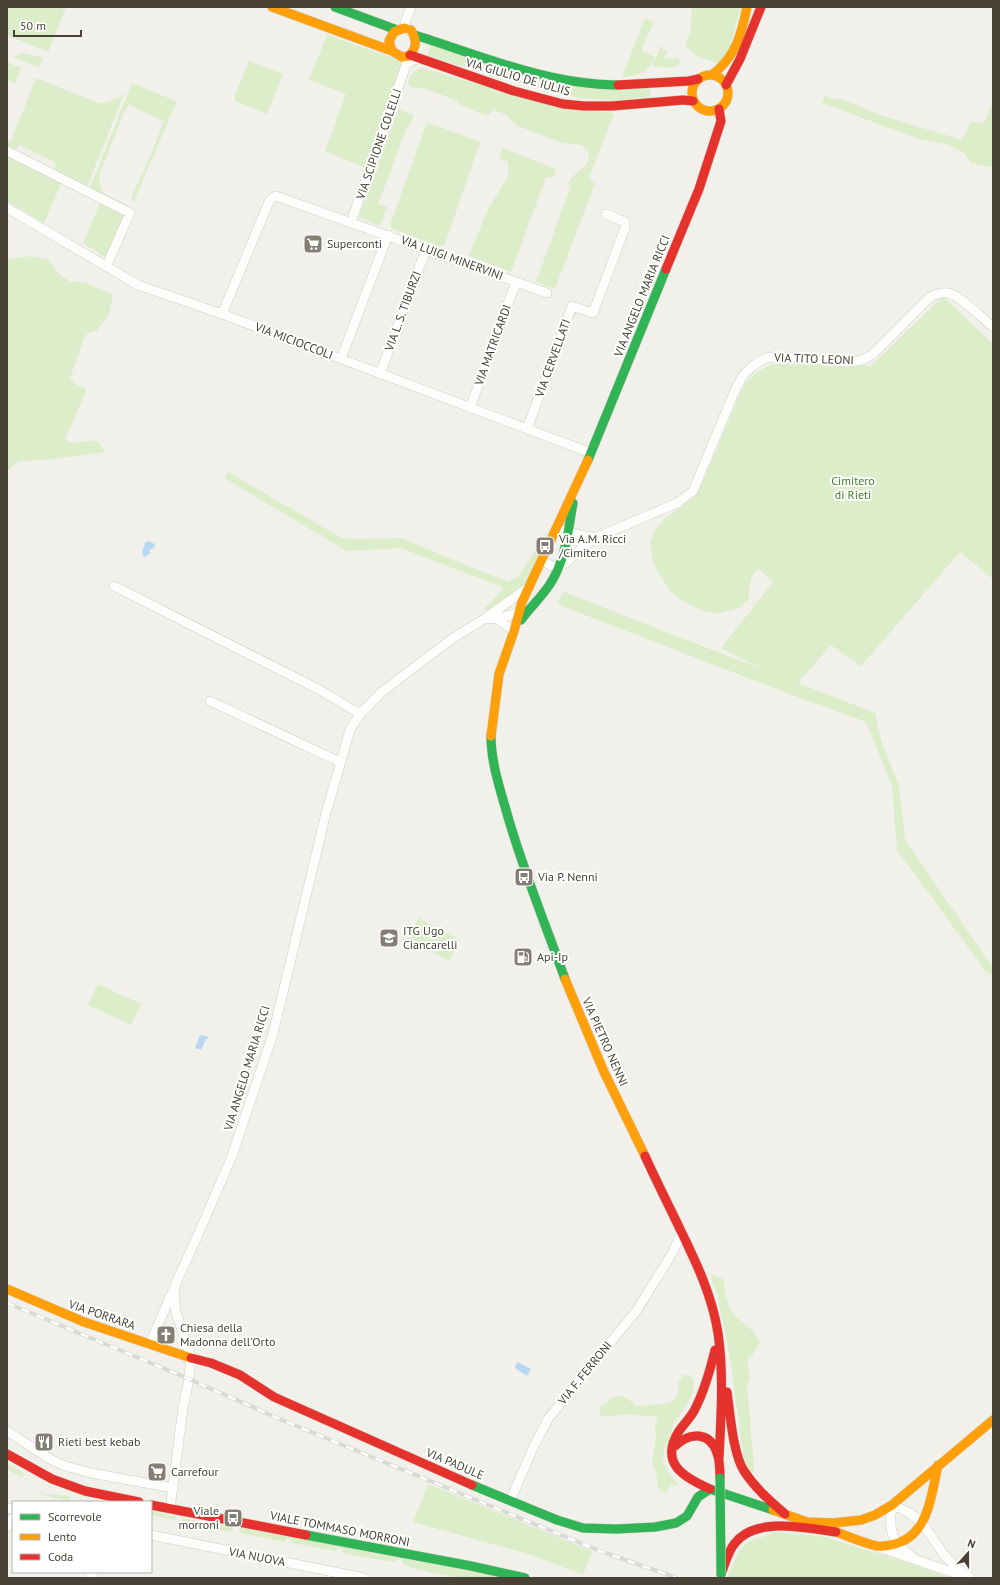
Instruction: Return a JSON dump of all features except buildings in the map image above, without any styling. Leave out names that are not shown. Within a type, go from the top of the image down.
[{"type":"main road","name":"VIA GIULIO DE IULIIS","points":[[272,7],[401,54],[535,97],[568,105],[598,107],[683,100],[693,101]]},
{"type":"main road","name":"VIA GIULIO DE IULIIS","points":[[335,7],[397,30],[411,32],[532,71],[580,83],[608,85],[689,81],[698,79]]},
{"type":"main road","points":[[712,75],[723,67],[733,54],[744,22],[747,7]]},
{"type":"main road","points":[[726,85],[740,59],[761,7]]},
{"type":"main road","points":[[397,30],[390,38],[389,45],[401,54],[416,49],[417,44],[411,32]]},
{"type":"main road","points":[[712,75],[718,76],[726,85],[728,90],[726,101],[719,109],[707,111],[702,109],[693,101],[692,89],[698,79],[702,76],[712,75]]},
{"type":"main road","name":"VIA ANGELO MARIA RICCI","points":[[514,631],[522,613],[532,581],[554,530],[591,453],[699,189],[721,121],[719,109]]},
{"type":"main road","name":"VIA ANGELO MARIA RICCI","points":[[522,613],[550,584],[558,568],[565,547],[575,489]]},
{"type":"main road","name":"VIA PIETRO NENNI","points":[[514,631],[498,674],[492,714],[491,744],[496,777],[518,851],[566,982],[604,1072],[694,1255],[709,1292],[718,1340],[721,1371],[719,1458],[721,1576]]},
{"type":"main road","name":"VIA PORRARA","points":[[7,1289],[67,1316],[191,1358]]},
{"type":"main road","points":[[718,1340],[702,1396],[693,1413],[673,1441],[672,1462],[680,1473],[693,1481],[710,1489],[878,1546],[907,1540],[916,1532],[927,1511],[938,1465]]},
{"type":"main road","name":"VIA PADULE","points":[[191,1358],[211,1363],[240,1375],[274,1397],[510,1501],[557,1520],[583,1528],[616,1529],[676,1523],[682,1521],[687,1516],[698,1497],[710,1489]]},
{"type":"main road","points":[[721,1371],[726,1388],[739,1461],[743,1470],[750,1480],[785,1514]]},
{"type":"main road","points":[[807,1522],[833,1523],[861,1520],[875,1515],[892,1505],[917,1485],[938,1465],[993,1420]]},
{"type":"main road","points":[[672,1449],[682,1438],[687,1435],[695,1434],[702,1436],[708,1441],[714,1447],[719,1458]]},
{"type":"main road","points":[[7,1454],[52,1479],[85,1491],[134,1501]]},
{"type":"main road","name":"VIALE TOMMASO MORRONI","points":[[152,1504],[170,1509],[471,1566],[525,1578]]},
{"type":"main road","points":[[721,1576],[732,1547],[739,1538],[750,1531],[761,1528],[804,1527],[836,1532]]},
{"type":"street","points":[[411,7],[405,22],[411,32]]},
{"type":"street","points":[[401,54],[406,66]]},
{"type":"street","points":[[406,66],[411,61],[419,59]]},
{"type":"street","name":"VIA SCIPIONE COLELLI","points":[[351,222],[406,66]]},
{"type":"street","points":[[7,151],[130,213],[106,267]]},
{"type":"street","name":"VIA LUIGI MINERVINI","points":[[222,314],[272,198],[279,196],[548,293]]},
{"type":"street","name":"VIA MICIOCCOLI","points":[[7,208],[138,285],[222,314],[591,453]]},
{"type":"street","name":"VIA CERVELLATI","points":[[527,429],[572,306],[593,313],[626,228],[625,222],[606,214]]},
{"type":"street","points":[[341,359],[388,235]]},
{"type":"street","name":"VIA L. S. TIBURZI","points":[[380,374],[426,249]]},
{"type":"street","name":"VIA MATRICARDI","points":[[470,408],[516,282]]},
{"type":"street","name":"VIA TITO LEONI","points":[[558,568],[595,538],[677,503],[693,491],[736,388],[744,374],[754,365],[766,358],[804,358],[845,362],[859,361],[872,355],[930,297],[938,293],[948,293],[957,296],[993,327]]},
{"type":"street","points":[[554,530],[568,531],[595,538]]},
{"type":"street","points":[[541,560],[558,568]]},
{"type":"street","points":[[532,581],[550,584]]},
{"type":"street","name":"VIA ANGELO MARIA RICCI","points":[[170,1509],[191,1358],[176,1312],[174,1295],[176,1283],[232,1156],[273,1034],[302,909],[340,762],[350,730],[360,714],[383,690],[454,638],[524,592],[532,581]]},
{"type":"street","points":[[114,586],[314,687],[360,714]]},
{"type":"street","name":"VIA ANGELO MARIA RICCI","points":[[484,619],[522,613]]},
{"type":"street","points":[[496,618],[514,631]]},
{"type":"street","points":[[210,701],[340,762]]},
{"type":"street","name":"VIA F. FERRONI","points":[[510,1501],[534,1446],[548,1419],[637,1310],[673,1252],[682,1231]]},
{"type":"street","points":[[673,1252],[680,1250],[694,1255]]},
{"type":"street","points":[[150,1344],[176,1283]]},
{"type":"street","points":[[7,1430],[50,1459],[65,1466],[91,1473],[173,1488]]},
{"type":"street","points":[[41,1473],[50,1459]]},
{"type":"street","points":[[916,1560],[898,1543],[890,1530],[892,1505],[910,1513],[922,1523],[945,1556],[969,1578]]},
{"type":"street","name":"VIA NUOVA","points":[[152,1535],[364,1578]]},
{"type":"street","points":[[878,1546],[969,1578]]},
{"type":"green space","points":[[7,7],[66,7],[48,52],[7,35]]},
{"type":"green space","points":[[692,7],[741,7],[728,54],[717,63],[696,56],[685,46],[690,32]]},
{"type":"green space","points":[[645,18],[654,22],[641,51],[655,57],[649,67],[642,73],[622,77]]},
{"type":"green space","points":[[327,35],[399,60],[403,64],[367,169],[325,151],[346,94],[309,80]]},
{"type":"green space","points":[[431,44],[550,80],[650,88],[651,97],[617,101],[579,98],[427,56]]},
{"type":"green space","points":[[662,44],[663,50],[667,51],[664,58],[678,58],[679,61],[682,62],[679,65],[672,67],[652,66]]},
{"type":"green space","points":[[23,53],[43,58],[39,68],[13,57]]},
{"type":"green space","points":[[249,61],[283,74],[267,114],[235,101],[235,95]]},
{"type":"green space","points":[[7,62],[21,68],[15,83],[7,80]]},
{"type":"green space","points":[[421,68],[571,110],[614,113],[590,176],[591,181],[595,183],[555,289],[536,282],[571,185],[568,184],[589,160],[588,151],[582,145],[562,143],[516,125],[507,115],[494,110],[487,116],[460,105],[455,100],[426,89],[411,87],[408,83],[411,75]]},
{"type":"green space","points":[[36,78],[101,104],[124,94],[88,184],[83,186],[54,171],[56,163],[20,145],[14,151],[7,147],[7,140],[11,141]]},
{"type":"green space","points":[[132,83],[176,101],[176,103],[134,201],[132,202],[132,195],[148,162],[164,121],[129,105],[125,110],[99,176],[101,189],[105,194],[127,205],[127,208],[90,188]]},
{"type":"green space","points":[[825,96],[834,100],[840,98],[877,114],[962,140],[970,123],[985,122],[993,100],[993,167],[971,163],[964,153],[947,144],[922,140],[822,103]]},
{"type":"green space","points":[[398,109],[414,115],[410,126],[408,125],[378,204],[387,207],[380,226],[359,217]]},
{"type":"green space","points":[[427,122],[480,142],[445,244],[440,247],[391,228],[390,225]]},
{"type":"green space","points":[[502,148],[556,169],[553,178],[546,177],[511,272],[469,256],[488,209],[508,177],[508,162],[499,158]]},
{"type":"green space","points":[[10,155],[62,182],[44,223],[7,201],[7,163]]},
{"type":"green space","points":[[101,201],[127,214],[108,259],[83,243]]},
{"type":"green space","points":[[31,256],[47,259],[60,275],[71,282],[84,282],[113,294],[108,317],[96,331],[88,333],[84,338],[70,378],[75,384],[87,389],[65,439],[73,443],[96,440],[105,452],[46,460],[19,461],[7,471],[7,257],[14,259]]},
{"type":"green space","name":"Cimitero di Rieti","points":[[943,296],[993,344],[993,577],[992,578],[960,552],[861,666],[831,645],[798,683],[875,713],[881,740],[899,786],[905,840],[993,968],[993,975],[987,973],[897,850],[892,786],[866,722],[784,692],[557,604],[564,592],[764,670],[721,648],[773,582],[758,568],[751,578],[748,600],[737,609],[721,613],[706,612],[686,603],[670,591],[654,565],[650,544],[655,530],[663,520],[693,498],[701,486],[744,385],[753,375],[774,364],[784,362],[822,362],[871,366]]},
{"type":"green space","points":[[228,472],[340,537],[354,539],[401,538],[508,582],[519,576],[547,533],[523,590],[500,609],[483,610],[504,588],[401,548],[347,551],[226,479]]},
{"type":"green space","points":[[419,918],[460,940],[449,961],[407,938]]},
{"type":"green space","points":[[98,984],[141,1004],[131,1025],[88,1005]]},
{"type":"green space","points":[[711,1274],[724,1280],[726,1295],[731,1310],[737,1318],[753,1331],[760,1343],[753,1354],[747,1359],[750,1378],[747,1385],[754,1468],[754,1472],[750,1473],[744,1460],[730,1357],[717,1293],[713,1285]]},
{"type":"green space","points":[[684,1374],[693,1378],[693,1392],[672,1428],[671,1437],[664,1449],[663,1456],[666,1469],[679,1486],[671,1484],[666,1494],[658,1488],[656,1472],[652,1460],[656,1439],[655,1424],[658,1417],[627,1414],[607,1417],[599,1415],[601,1406],[618,1395],[627,1398],[636,1406],[664,1404],[673,1401],[678,1393],[678,1383]]},
{"type":"green space","points":[[7,1463],[25,1474],[22,1478],[7,1469]]},
{"type":"green space","points":[[428,1484],[592,1551],[583,1575],[532,1555],[413,1522]]},
{"type":"green space","points":[[36,1493],[70,1496],[69,1501]]},
{"type":"green space","points":[[152,1511],[176,1517],[175,1520],[152,1515]]},
{"type":"green space","points":[[182,1518],[234,1527],[231,1532],[181,1522]]},
{"type":"green space","points":[[239,1528],[505,1578],[453,1577],[418,1570],[403,1564],[401,1559],[394,1562],[342,1553],[342,1549],[337,1548],[336,1551],[292,1543],[291,1540],[287,1538],[284,1542],[240,1533]]},
{"type":"green space","points":[[778,1532],[825,1537],[951,1578],[727,1578],[739,1551],[749,1541]]},
{"type":"water","points":[[148,541],[155,544],[154,548],[149,550],[151,553],[144,557],[142,553],[145,543]]},
{"type":"water","points":[[200,1035],[209,1037],[206,1039],[201,1050],[195,1048]]},
{"type":"water","points":[[518,1362],[531,1369],[527,1376],[515,1368]]},
{"type":"railway","points":[[7,1303],[189,1379],[282,1420],[600,1551],[677,1578]]},
{"type":"traffic: fast","points":[[335,7],[397,30]]},
{"type":"traffic: fast","points":[[415,35],[541,75],[592,84],[618,85]]},
{"type":"traffic: fast","points":[[588,460],[666,269]]},
{"type":"traffic: fast","points":[[521,620],[547,589],[560,565],[566,545],[573,503]]},
{"type":"traffic: fast","points":[[491,736],[492,755],[512,832],[565,979]]},
{"type":"traffic: fast","points":[[720,1478],[721,1574]]},
{"type":"traffic: fast","points":[[472,1485],[557,1520],[583,1528],[617,1529],[655,1527],[676,1523],[687,1516],[698,1497],[710,1489],[773,1510]]},
{"type":"traffic: fast","points":[[306,1535],[471,1566],[525,1578]]},
{"type":"traffic: slow","points":[[272,7],[392,51],[402,57],[409,56],[414,50],[415,41],[411,30],[404,28],[394,32],[389,41],[392,51]]},
{"type":"traffic: slow","points":[[712,75],[720,68],[732,53],[740,36],[747,7]]},
{"type":"traffic: slow","points":[[714,75],[723,80],[727,86],[728,93],[727,100],[723,106],[714,111],[706,111],[697,106],[693,100],[692,89],[697,80],[703,76],[714,75]]},
{"type":"traffic: slow","points":[[491,736],[499,674],[514,631],[522,602],[588,460]]},
{"type":"traffic: slow","points":[[565,979],[604,1072],[645,1156]]},
{"type":"traffic: slow","points":[[7,1289],[84,1322],[191,1358]]},
{"type":"traffic: slow","points":[[773,1510],[807,1522],[833,1523],[861,1520],[875,1515],[892,1505],[993,1420]]},
{"type":"traffic: slow","points":[[825,1528],[877,1546],[898,1543],[908,1538],[923,1521],[931,1499],[938,1465]]},
{"type":"traffic: jam","points":[[726,85],[740,59],[761,7]]},
{"type":"traffic: jam","points":[[410,55],[514,91],[563,104],[612,106],[683,100],[693,101]]},
{"type":"traffic: jam","points":[[618,85],[689,81],[698,79]]},
{"type":"traffic: jam","points":[[666,269],[699,189],[721,121],[719,109]]},
{"type":"traffic: jam","points":[[645,1156],[697,1266],[712,1305],[718,1333],[721,1364],[719,1458]]},
{"type":"traffic: jam","points":[[710,1489],[683,1474],[677,1468],[673,1460],[672,1452],[673,1442],[698,1404],[709,1374],[715,1350]]},
{"type":"traffic: jam","points":[[191,1358],[211,1363],[240,1375],[274,1397],[472,1485]]},
{"type":"traffic: jam","points":[[727,1392],[732,1433],[740,1464],[758,1489],[785,1514]]},
{"type":"traffic: jam","points":[[675,1446],[686,1438],[693,1436],[704,1437],[714,1446],[718,1456],[720,1478]]},
{"type":"traffic: jam","points":[[7,1454],[52,1479],[85,1491],[134,1501]]},
{"type":"traffic: jam","points":[[152,1505],[306,1535]]},
{"type":"traffic: jam","points":[[721,1574],[735,1543],[744,1535],[756,1529],[783,1526],[836,1532]]},
{"type":"place","name":"Superconti","points":[[313,244]]},
{"type":"place","name":"Via A.M. Ricci /Cimitero","points":[[545,546]]},
{"type":"place","name":"Via P. Nenni","points":[[524,877]]},
{"type":"place","name":"ITG Ugo Ciancarelli","points":[[389,938]]},
{"type":"place","name":"Api-Ip","points":[[523,957]]},
{"type":"place","name":"Chiesa della Madonna dell'Orto","points":[[166,1335]]},
{"type":"place","name":"Rieti best kebab","points":[[44,1442]]},
{"type":"place","name":"Carrefour","points":[[157,1472]]},
{"type":"place","name":"Viale morroni","points":[[233,1518]]}]
